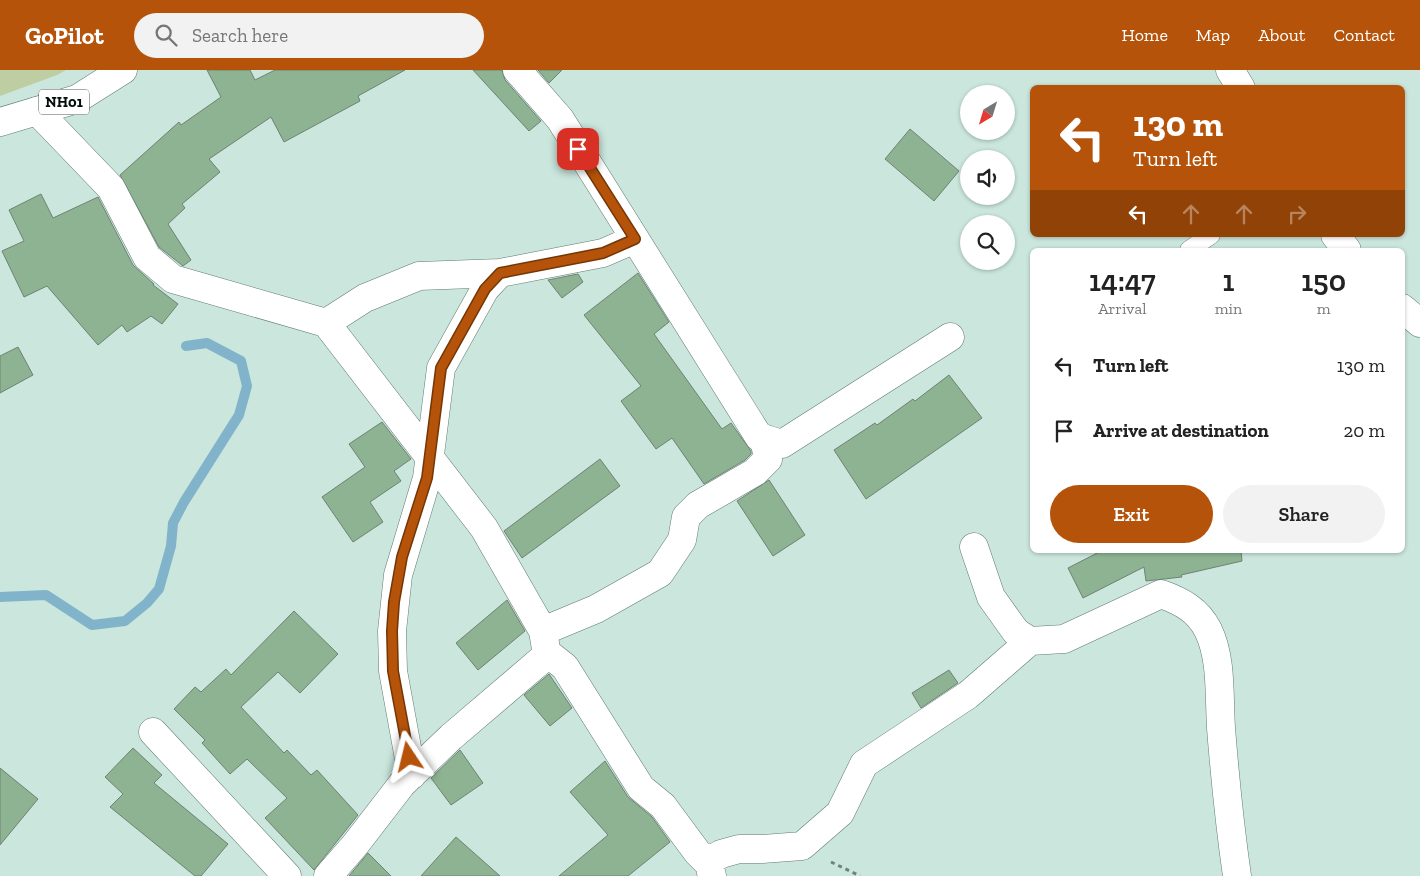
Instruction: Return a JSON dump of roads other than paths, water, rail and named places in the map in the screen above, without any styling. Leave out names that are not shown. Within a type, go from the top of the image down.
[{"type":"main road","name":"NH01","points":[[0,122],[77,98],[123,70]]},
{"type":"main road","points":[[517,70],[560,119],[760,437],[782,444],[950,337]]},
{"type":"main road","points":[[1230,70],[1239,85]]},
{"type":"main road","points":[[37,111],[111,188],[147,257],[173,279],[326,323],[484,528],[545,641],[565,667],[641,788],[663,806],[710,870],[721,854],[740,848],[762,849],[802,846],[840,814],[864,764],[968,695],[1030,641]]},
{"type":"main road","points":[[1336,237],[1345,248]]},
{"type":"main road","points":[[326,323],[365,298],[419,276],[500,273],[603,253],[635,239]]},
{"type":"main road","points":[[412,774],[393,671],[392,631],[398,575],[427,478],[428,456],[441,368],[485,289],[500,273]]},
{"type":"main road","points":[[1405,310],[1420,323]]},
{"type":"main road","points":[[545,641],[596,609],[660,573],[682,540],[686,517],[698,505],[755,472],[768,459],[764,438]]},
{"type":"main road","points":[[974,547],[990,597],[1016,632],[1030,641],[1064,639],[1161,594],[1180,601],[1194,611],[1208,630],[1216,658],[1228,813],[1237,876]]},
{"type":"main road","points":[[328,876],[356,845],[402,784],[450,737],[547,655],[545,641]]},
{"type":"main road","points":[[153,732],[288,876]]},
{"type":"lane","points":[[1192,248],[1208,237]]},
{"type":"waterway","points":[[0,597],[46,595],[92,625],[125,621],[147,603],[159,589],[171,546],[173,523],[184,502],[239,415],[247,386],[241,361],[207,343],[186,346]]}]
